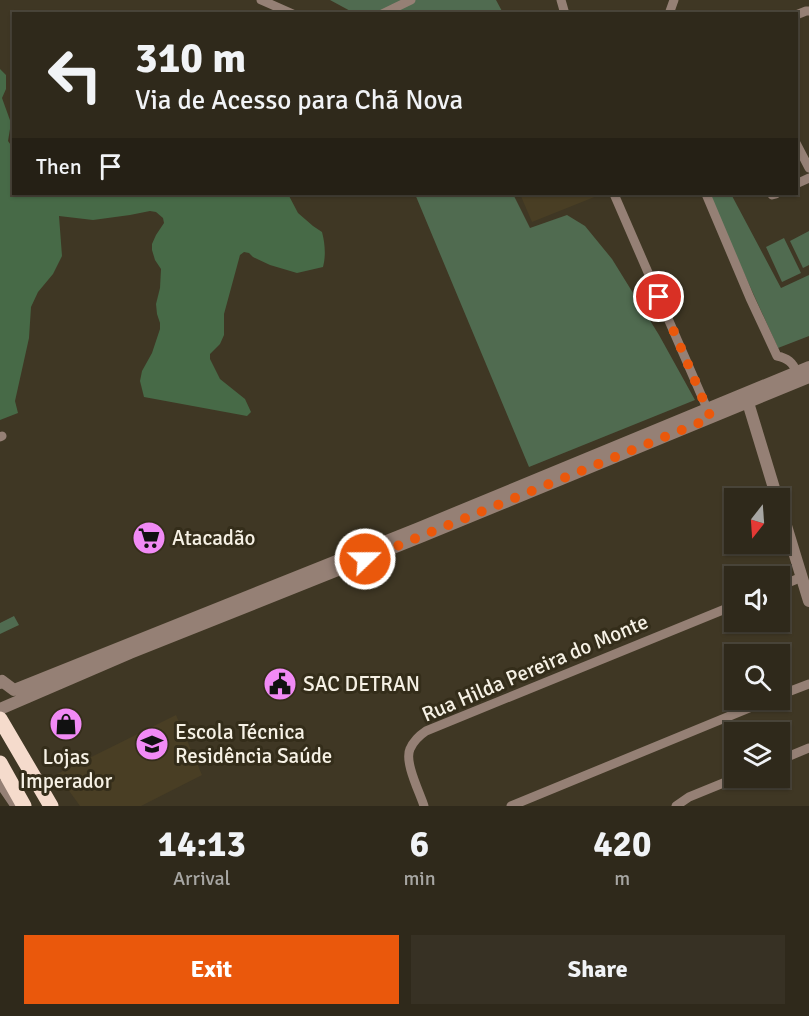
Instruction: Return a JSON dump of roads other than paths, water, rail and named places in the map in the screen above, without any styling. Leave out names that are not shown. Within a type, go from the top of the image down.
[{"type":"highway","points":[[0,719],[51,806]]},
{"type":"highway","points":[[0,763],[24,806]]},
{"type":"street","points":[[261,0],[288,12]]},
{"type":"street","points":[[386,12],[411,0]]},
{"type":"street","points":[[798,147],[809,168]]},
{"type":"street","points":[[614,195],[709,413]]},
{"type":"street","points":[[706,195],[777,356],[785,358],[805,372]]},
{"type":"street","points":[[0,683],[2,681],[14,690],[709,413],[805,372]]},
{"type":"street","points":[[746,398],[774,488]]},
{"type":"street","points":[[0,709],[130,653],[423,537],[709,413]]},
{"type":"street","points":[[790,538],[809,601]]},
{"type":"street","points":[[790,582],[802,577]]},
{"type":"street","name":"Rua Hilda Pereira do Monte","points":[[424,806],[408,757],[410,749],[420,735],[426,731],[724,609]]},
{"type":"street","points":[[790,691],[809,684]]},
{"type":"street","points":[[511,806],[744,710]]},
{"type":"street","points":[[790,756],[809,748]]},
{"type":"street","points":[[676,806],[689,797],[724,783]]},
{"type":"street","points":[[0,784],[15,806]]},
{"type":"place","name":"Atacadão","points":[[149,538]]},
{"type":"place","name":"SAC DETRAN","points":[[280,684]]},
{"type":"place","name":"Lojas Imperador","points":[[66,724]]},
{"type":"place","name":"Escola Técnica Residência Saúde","points":[[152,744]]}]
